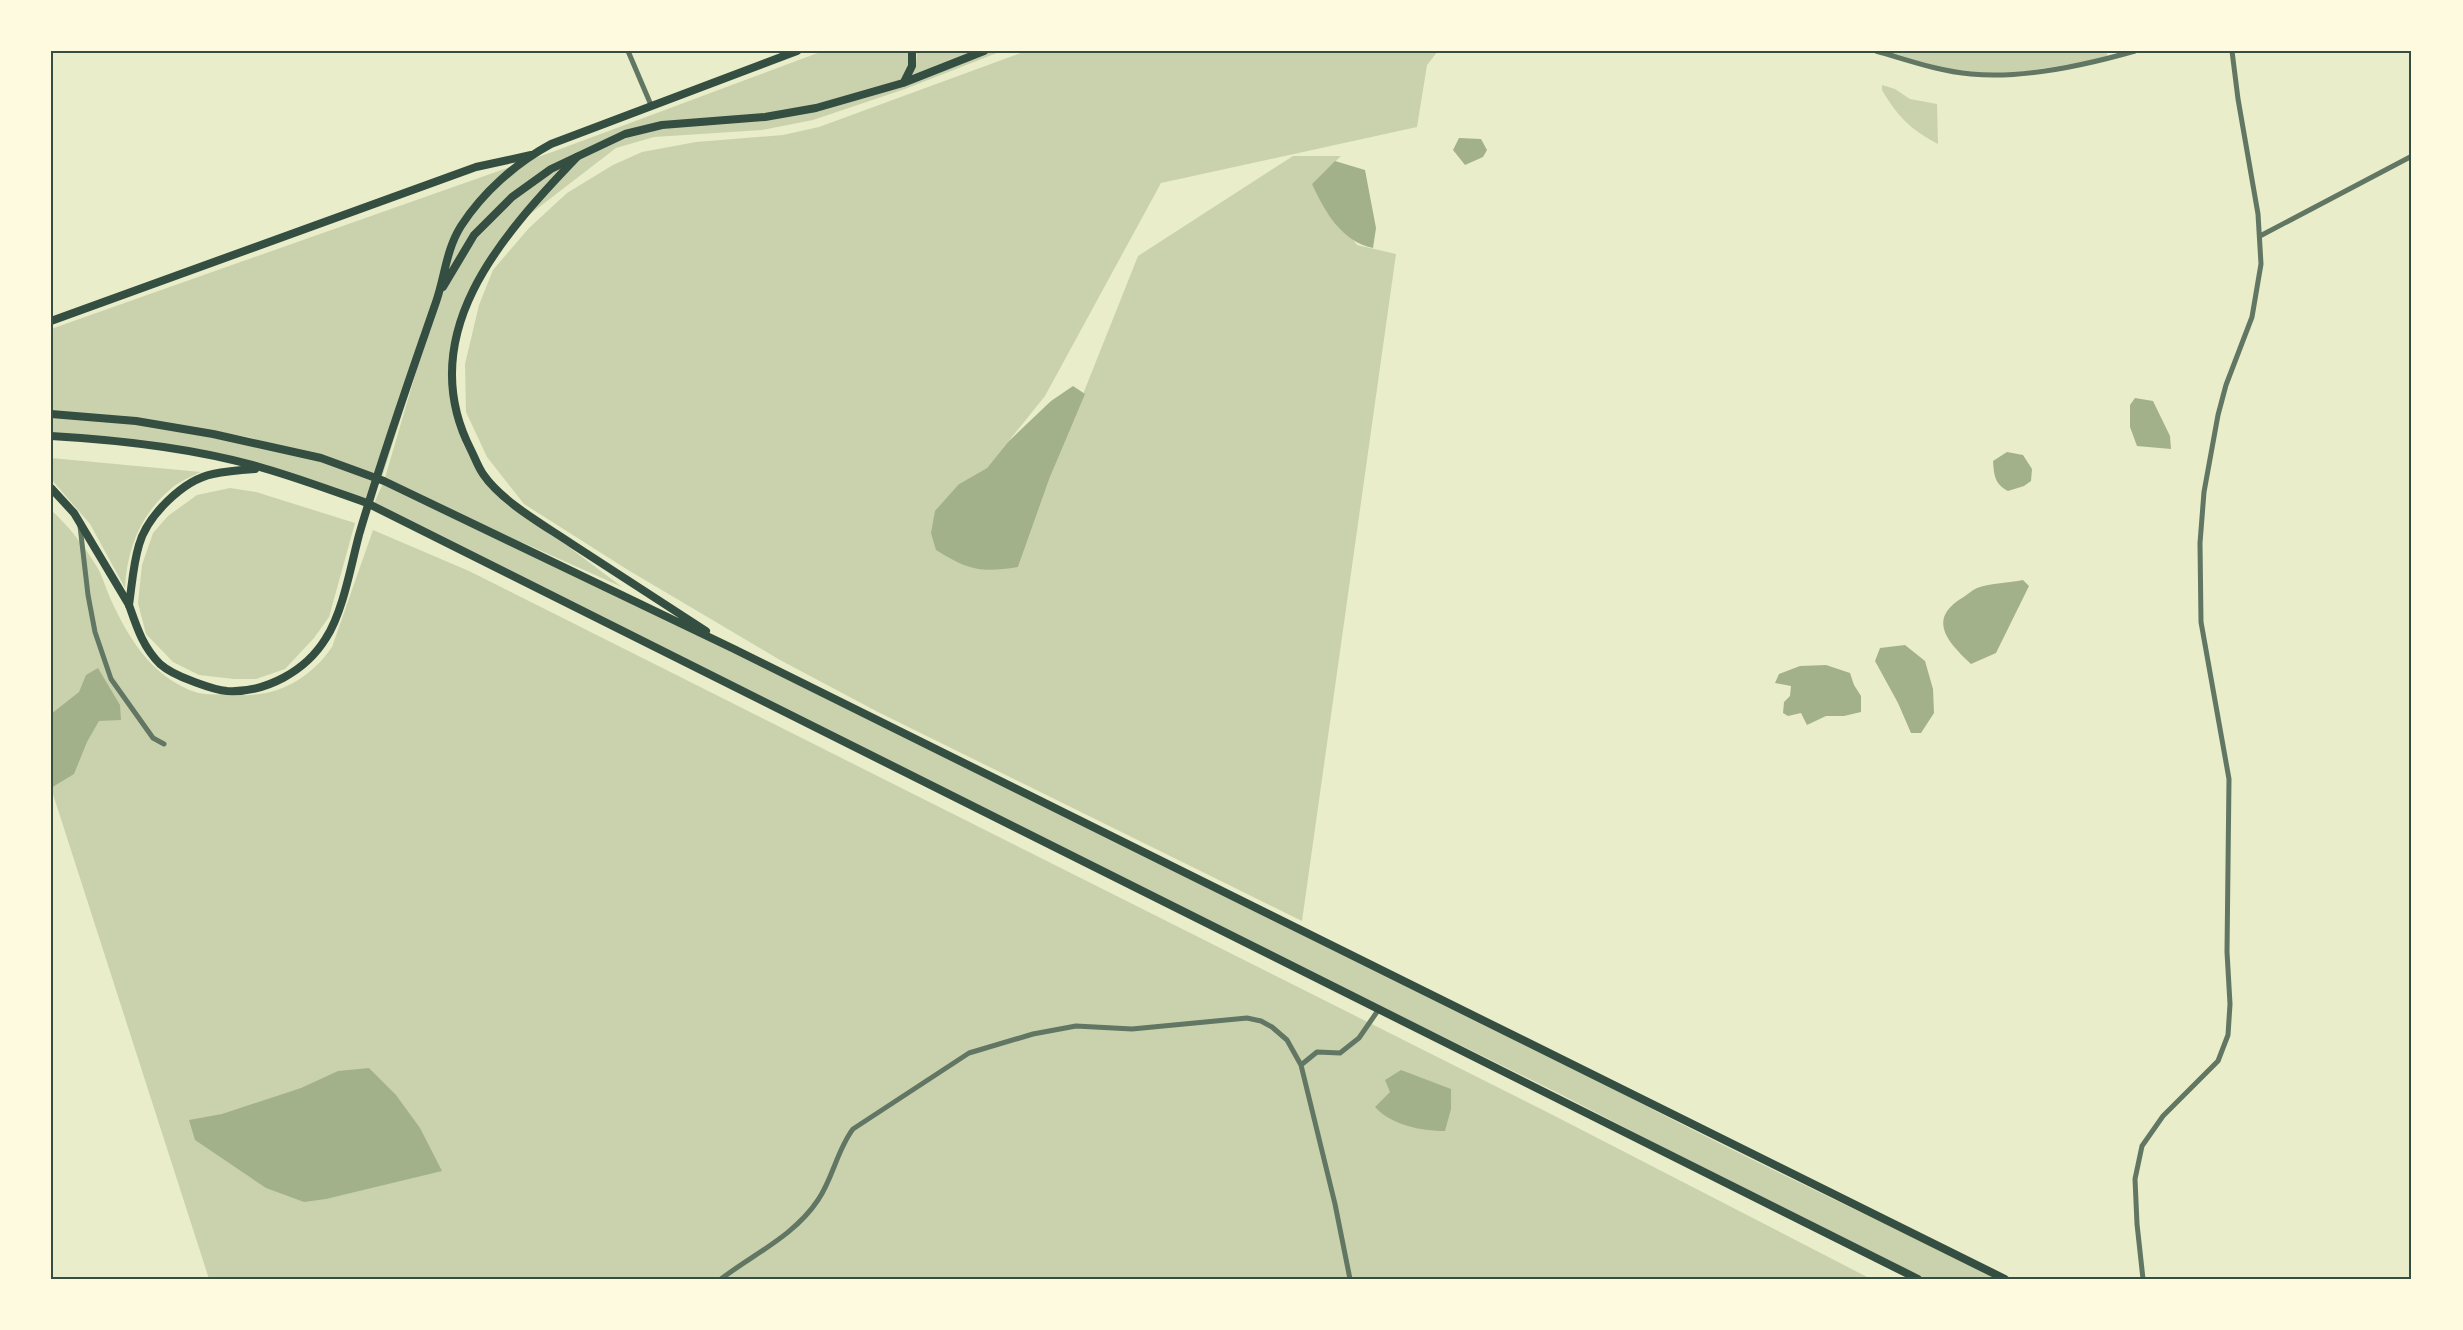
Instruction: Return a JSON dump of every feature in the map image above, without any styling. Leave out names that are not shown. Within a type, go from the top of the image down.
[{"type":"highway","points":[[51,321],[476,167],[531,155]]},
{"type":"highway","points":[[577,157],[506,238],[485,267],[472,291],[460,320],[452,356],[452,386],[459,424],[483,475],[517,508],[734,649]]},
{"type":"highway","points":[[51,414],[146,423],[213,434],[321,458],[384,481],[734,649],[2005,1279]]},
{"type":"highway","points":[[51,436],[151,446],[215,456],[263,468],[367,503],[1918,1279]]},
{"type":"highway","points":[[129,605],[139,545],[150,521],[165,504],[183,488],[211,474],[263,468]]},
{"type":"highway","points":[[51,488],[74,513],[129,605]]},
{"type":"main road","points":[[129,605],[142,642],[163,667],[179,676],[227,691],[252,689],[299,669],[315,655],[328,636],[342,596],[384,449],[439,293],[450,247],[462,225],[483,198],[531,155],[573,134],[797,51]]},
{"type":"main road","points":[[903,83],[912,66],[912,51]]},
{"type":"main road","points":[[439,293],[474,235],[493,214],[531,181],[625,134],[662,125],[788,114],[860,97],[903,83],[984,51]]},
{"type":"street","points":[[628,51],[651,105]]},
{"type":"street","points":[[1876,51],[1928,67],[1986,75],[2032,72],[2135,51]]},
{"type":"street","points":[[2143,1279],[2135,1179],[2142,1146],[2163,1116],[2218,1061],[2228,1035],[2230,1004],[2227,952],[2229,779],[2201,622],[2200,543],[2204,492],[2218,415],[2226,384],[2252,317],[2261,270],[2258,213],[2232,51]]},
{"type":"street","points":[[2260,236],[2412,156]]},
{"type":"street","points":[[80,524],[88,595],[95,632],[111,679],[153,738],[164,744]]},
{"type":"street","points":[[1301,1065],[1317,1052],[1340,1053],[1359,1038],[1379,1009]]},
{"type":"street","points":[[721,1279],[787,1234],[806,1217],[828,1183],[843,1144],[852,1129],[955,1061],[978,1050],[1061,1027],[1132,1029],[1247,1018],[1261,1021],[1280,1033],[1287,1040],[1301,1065],[1335,1204],[1350,1279]]},
{"type":"shaded area","points":[[823,51],[910,51],[915,68],[917,55],[915,51],[1002,51],[905,89],[813,120],[762,130],[654,137],[616,148],[525,218],[486,269],[454,336],[452,407],[463,444],[483,475],[517,508],[622,587],[414,494],[1518,1037],[1577,1070],[1757,1162],[2001,1279],[1918,1279],[1560,1094],[1062,850],[373,506],[384,481],[421,355],[381,480],[367,503],[263,468],[193,453],[51,436],[51,329],[555,151]],"holes":[[[156,421],[248,437],[307,454]]]},
{"type":"shaded area","points":[[1026,51],[1438,51],[1427,65],[1417,127],[1161,183],[1045,396],[987,468],[959,484],[1018,567],[1050,477],[1138,256],[1293,156],[1341,156],[1312,184],[1357,245],[1396,254],[1302,921],[878,712],[780,660],[628,570],[524,504],[487,457],[466,412],[465,364],[479,305],[493,270],[529,228],[567,193],[613,165],[642,152],[696,142],[783,135],[819,127]]},
{"type":"shaded area","points":[[1876,51],[2106,51],[2108,58],[2015,73],[1972,74]]},
{"type":"shaded area","points":[[1882,85],[1895,89],[1910,99],[1937,104],[1938,144],[1920,133],[1899,115],[1882,90]]},
{"type":"shaded area","points":[[1459,138],[1481,139],[1487,150],[1483,157],[1465,165],[1453,150]]},
{"type":"shaded area","points":[[1335,161],[1365,170],[1376,228],[1373,248],[1352,239],[1335,224],[1312,184]]},
{"type":"shaded area","points":[[1073,386],[1085,394],[1050,477],[1018,567],[984,570],[966,566],[936,550],[931,533],[935,511],[959,484],[987,468],[1008,442],[1051,401]]},
{"type":"shaded area","points":[[2135,398],[2153,401],[2170,436],[2171,449],[2137,446],[2130,427],[2130,405]]},
{"type":"shaded area","points":[[2007,452],[2023,455],[2032,469],[2031,481],[2008,491],[1996,479],[1993,461]]},
{"type":"shaded area","points":[[51,458],[201,472],[173,487],[152,508],[144,520],[129,559],[125,588],[90,524],[51,479]]},
{"type":"shaded area","points":[[230,488],[256,492],[355,523],[329,617],[314,638],[285,669],[256,679],[199,675],[173,662],[146,634],[138,603],[142,565],[153,533],[168,516],[197,495]]},
{"type":"shaded area","points":[[51,510],[70,529],[92,559],[118,615],[144,655],[166,677],[195,692],[240,695],[267,693],[292,683],[314,668],[332,647],[373,530],[469,571],[1545,1111],[1871,1279],[209,1279],[51,788]]},
{"type":"shaded area","points":[[2023,580],[2029,586],[1996,653],[1971,664],[1949,640],[1943,623],[1945,615],[1951,606],[1977,588]]},
{"type":"shaded area","points":[[1905,645],[1925,661],[1933,689],[1934,713],[1921,733],[1911,733],[1875,661],[1880,648]]},
{"type":"shaded area","points":[[1826,665],[1850,673],[1861,696],[1861,712],[1844,716],[1826,716],[1807,725],[1801,713],[1788,716],[1783,713],[1784,702],[1790,696],[1791,686],[1775,683],[1779,674],[1800,666]]},
{"type":"shaded area","points":[[98,668],[120,705],[121,720],[99,721],[87,742],[74,774],[51,788],[51,714],[79,692],[86,675]]},
{"type":"shaded area","points":[[369,1068],[396,1095],[420,1128],[442,1171],[326,1199],[304,1202],[266,1188],[195,1140],[189,1120],[222,1114],[301,1088],[338,1071]]},
{"type":"shaded area","points":[[1401,1070],[1451,1089],[1451,1109],[1445,1131],[1426,1130],[1398,1123],[1375,1107],[1390,1092],[1385,1080]]}]
